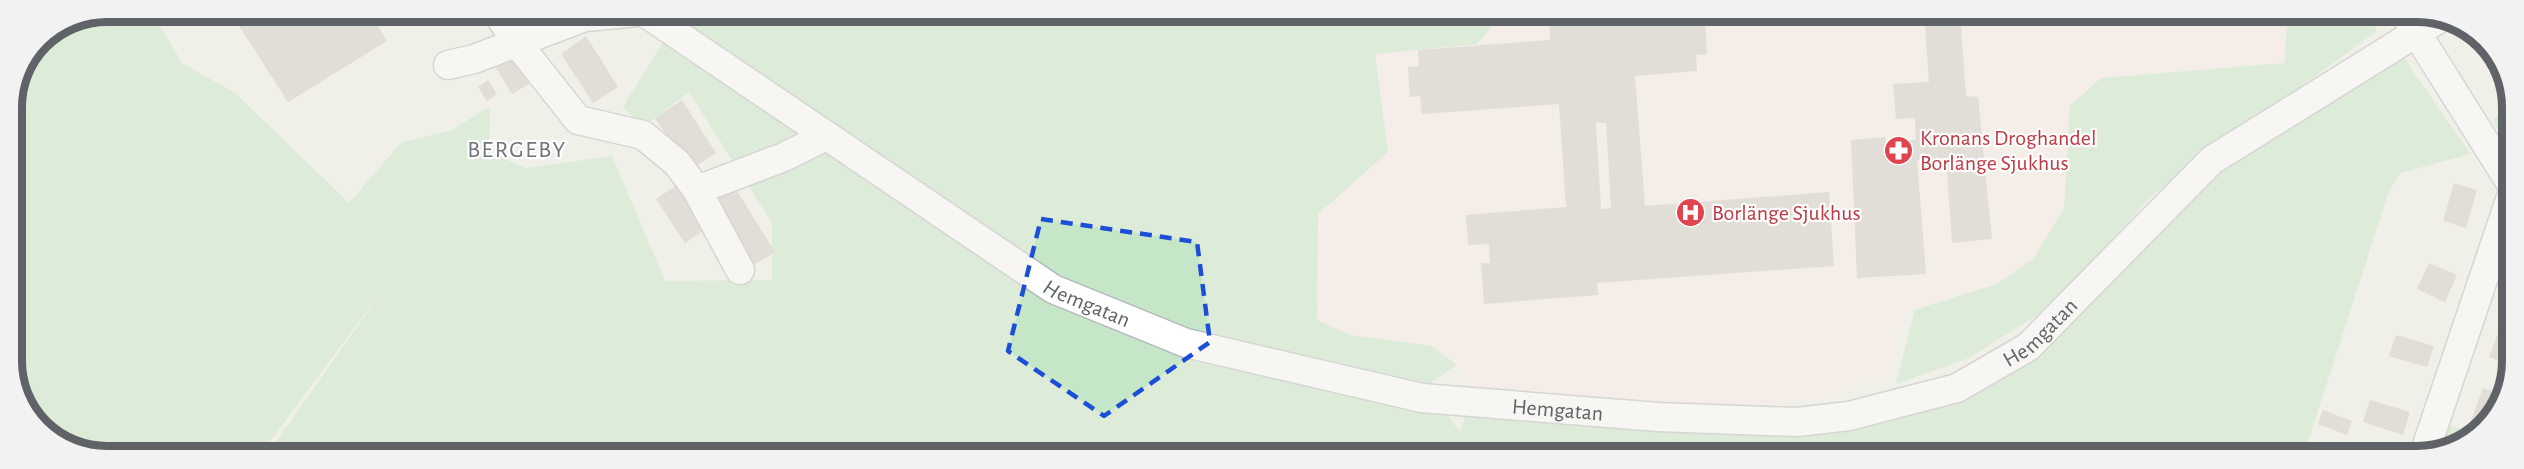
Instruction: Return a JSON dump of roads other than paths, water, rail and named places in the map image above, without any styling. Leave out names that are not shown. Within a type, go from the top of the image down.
[{"type":"street","points":[[503,22],[517,43],[578,120],[643,135],[677,163],[698,190],[740,270]]},
{"type":"street","points":[[448,65],[474,59],[572,22]]},
{"type":"street","name":"Hemgatan","points":[[659,22],[1053,289],[1186,343],[1422,398],[1658,417],[1797,423],[1849,416],[1957,388],[2028,347],[2212,160],[2418,22]]},
{"type":"street","points":[[2421,22],[2502,168]]},
{"type":"street","points":[[698,190],[784,157],[826,136]]},
{"type":"street","points":[[2427,445],[2502,226]]},
{"type":"place","name":"Kronans Droghandel Borlänge Sjukhus","points":[[1899,150]]},
{"type":"place","name":"Borlänge Sjukhus","points":[[1691,212]]},
{"type":"district","name":"BERGEBY","points":[[517,149]]}]
